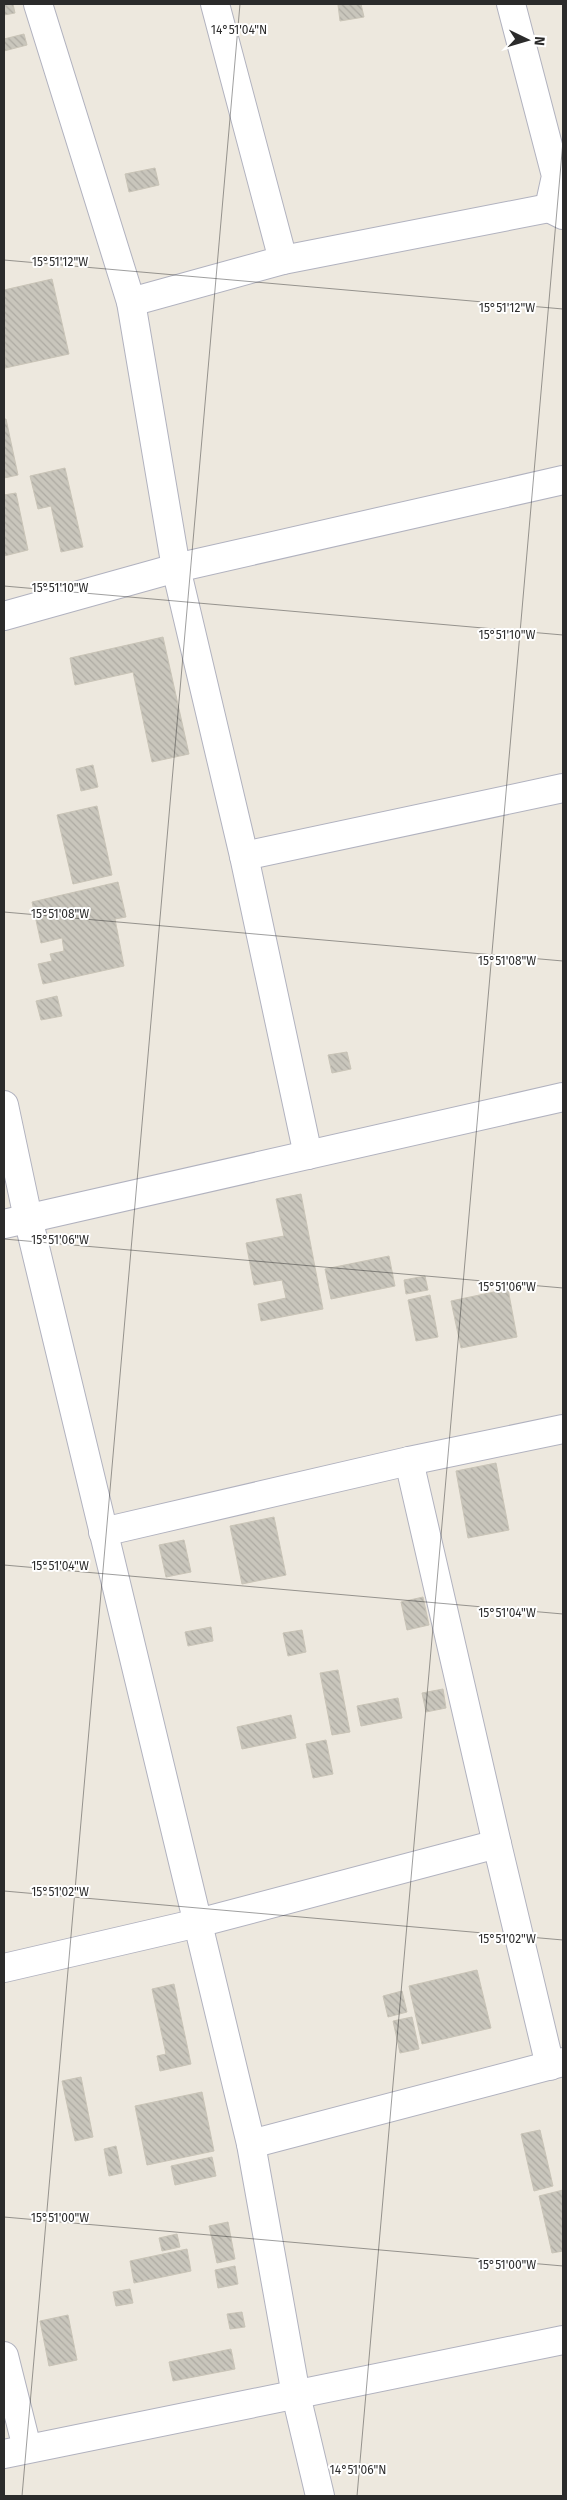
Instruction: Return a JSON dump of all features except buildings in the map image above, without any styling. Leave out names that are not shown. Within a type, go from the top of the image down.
[{"type":"street","points":[[38,4],[131,302],[176,568],[244,856],[308,1155]]},
{"type":"street","points":[[215,4],[283,260]]},
{"type":"street","points":[[131,302],[283,260],[556,211],[560,175],[511,4]]},
{"type":"street","points":[[4,616],[176,568],[563,480]]},
{"type":"street","points":[[244,856],[563,788]]},
{"type":"street","points":[[16,1221],[563,1097]]},
{"type":"street","points":[[4,1105],[16,1221],[103,1532],[251,2144],[296,2395],[320,2496]]},
{"type":"street","points":[[103,1532],[409,1461],[563,1430]]},
{"type":"street","points":[[251,2144],[557,2064],[496,1844],[409,1461]]},
{"type":"street","points":[[4,1968],[198,1923],[496,1844]]},
{"type":"street","points":[[4,2356],[15,2451],[563,2340]]}]
